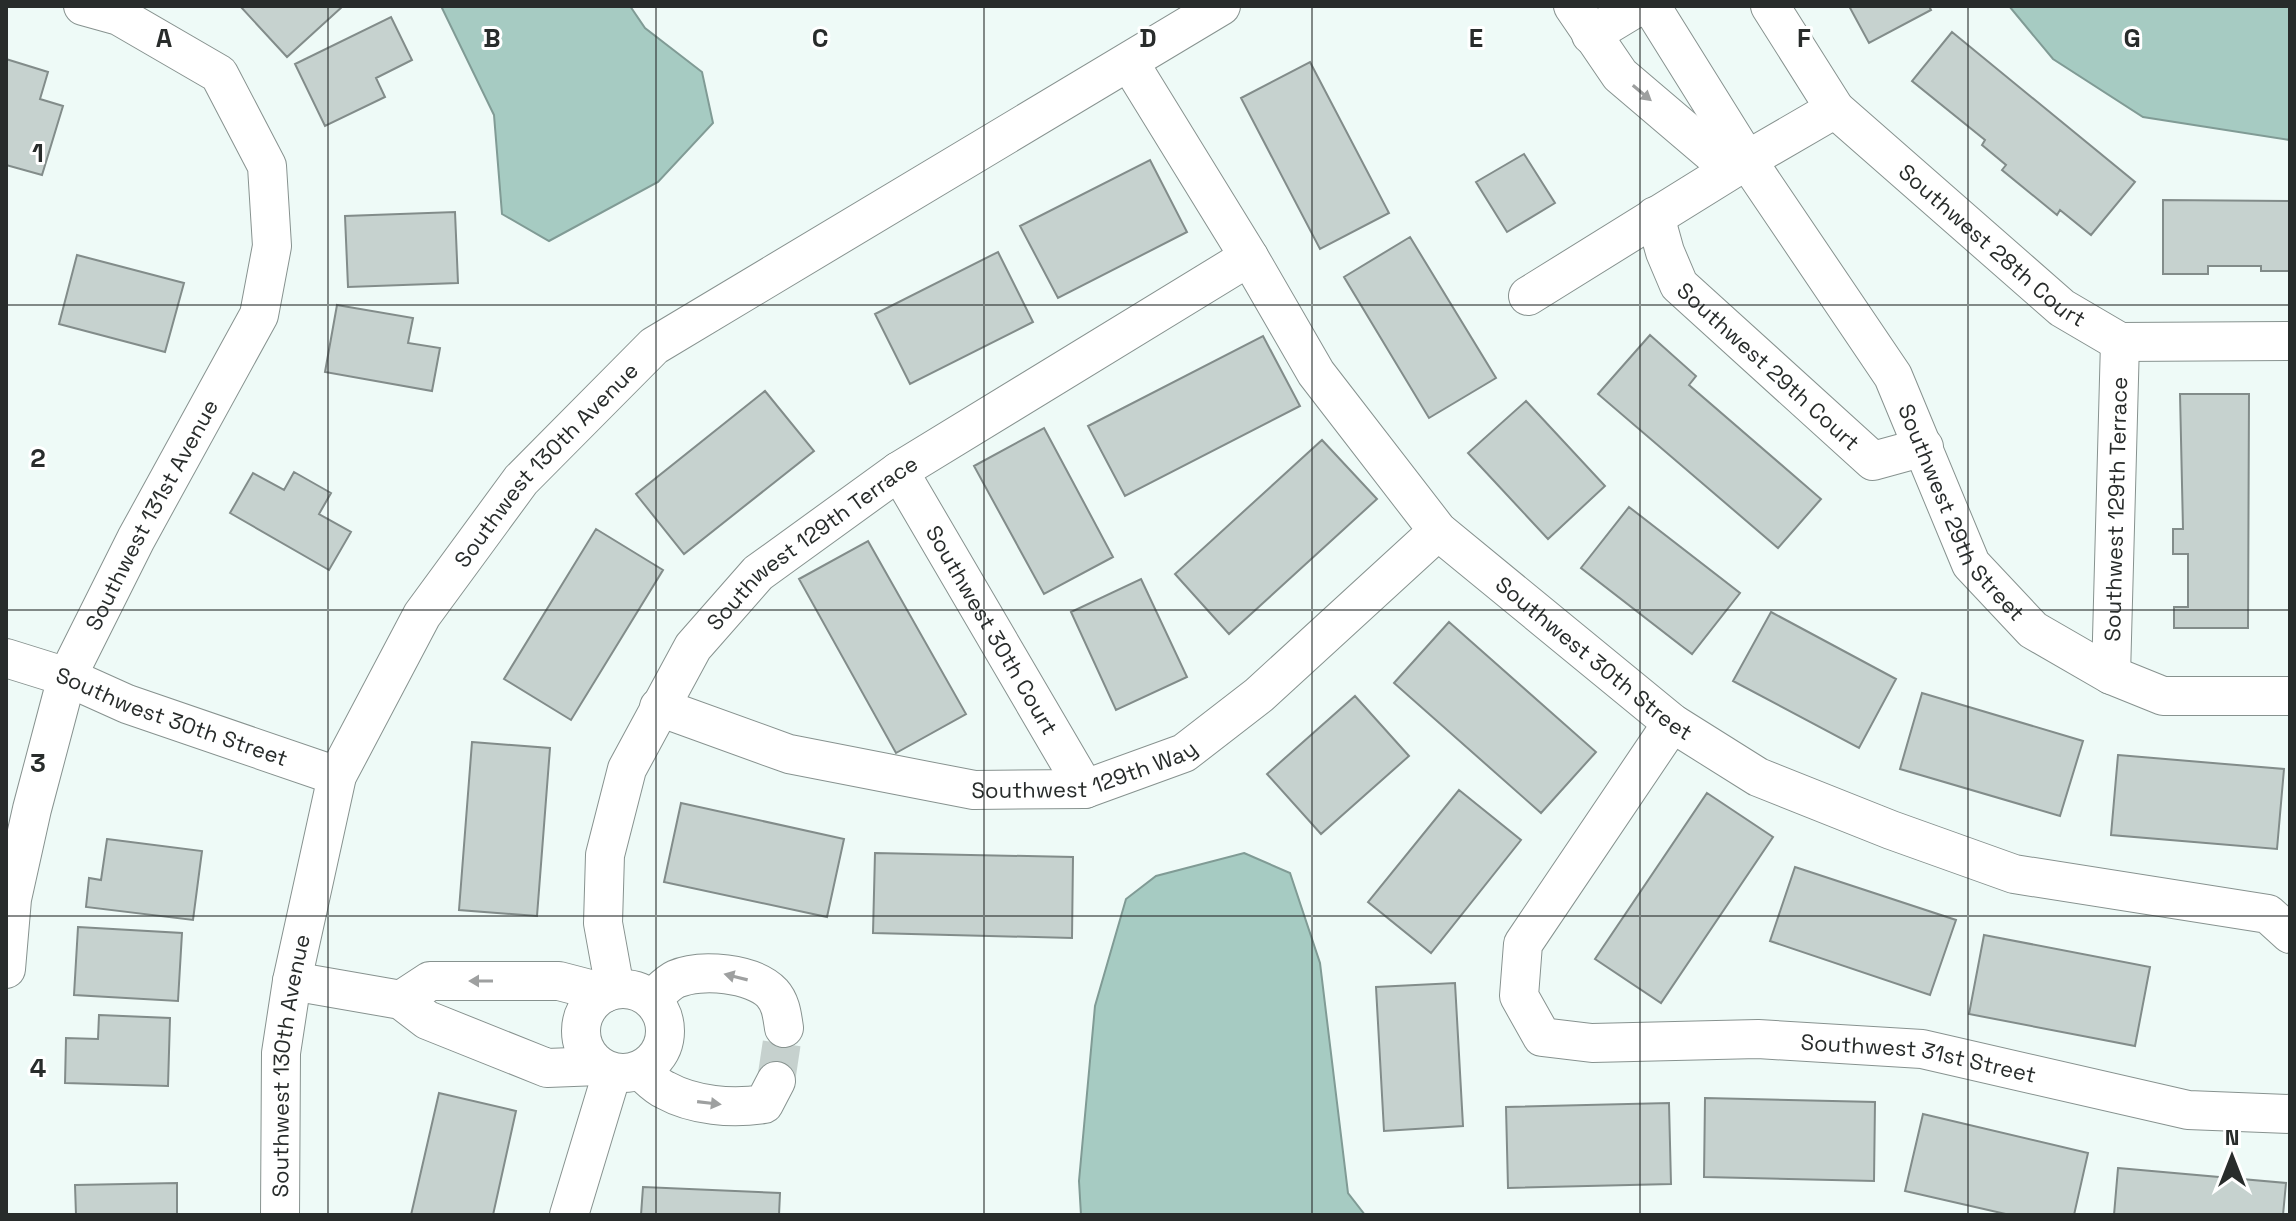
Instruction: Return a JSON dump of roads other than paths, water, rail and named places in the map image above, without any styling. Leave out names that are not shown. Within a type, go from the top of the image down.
[{"type":"street","name":"Southwest 131st Avenue","points":[[6,969],[12,899],[67,677],[136,539],[259,315],[272,246],[267,166],[219,74],[119,16],[83,6]]},
{"type":"street","name":"Southwest 130th Avenue","points":[[280,1215],[281,1053],[292,981],[337,776],[422,615],[521,480],[654,346],[1221,6]]},
{"type":"street","points":[[1639,6],[1582,20],[1620,75],[1714,155],[1747,160]]},
{"type":"street","name":"Southwest 29th Street","points":[[1651,6],[1747,160],[1893,376],[1971,564],[2033,630],[2111,675],[2163,696],[2290,696]]},
{"type":"street","name":"Southwest 28th Court","points":[[1770,6],[1835,109],[2062,308],[2120,342]]},
{"type":"street","name":"Southwest 30th Street","points":[[1129,62],[1316,373],[1438,531],[1672,723],[1758,777],[1891,830],[2014,874],[2268,914],[2290,934]]},
{"type":"street","points":[[1528,296],[1835,109]]},
{"type":"street","name":"Southwest 29th Court","points":[[1655,216],[1679,285],[1873,461],[1924,447]]},
{"type":"street","name":"Southwest 129th Terrace","points":[[610,991],[603,923],[605,855],[627,769],[693,647],[758,573],[899,471],[1249,257]]},
{"type":"street","points":[[2120,342],[2290,341]]},
{"type":"street","name":"Southwest 129th Terrace","points":[[2111,675],[2120,342]]},
{"type":"street","name":"Southwest 30th Court","points":[[899,471],[1085,789]]},
{"type":"street","name":"Southwest 129th Way","points":[[659,707],[789,754],[974,790],[1085,789],[1184,753],[1259,695],[1438,531]]},
{"type":"street","name":"Southwest 30th Street","points":[[6,658],[67,677],[127,704],[337,776]]},
{"type":"street","name":"Southwest 31st Street","points":[[1672,723],[1523,944],[1519,996],[1542,1037],[1592,1043],[1758,1039],[1922,1049],[2188,1110],[2290,1114]]},
{"type":"street","points":[[652,999],[674,979],[695,973],[720,973],[759,983],[773,994],[782,1009],[784,1028]]},
{"type":"street","points":[[292,981],[401,1000],[427,1020],[547,1068],[617,1070],[652,1063],[661,1052],[665,1039],[661,1010],[652,999],[641,993],[610,991],[559,981],[430,981],[401,1000]]},
{"type":"street","points":[[610,991],[593,1001],[584,1013],[582,1042],[588,1056],[695,1101],[741,1107],[764,1104],[776,1081]]},
{"type":"street","points":[[569,1215],[617,1070]]},
{"type":"tunnel","points":[[776,1081],[784,1028]]}]
